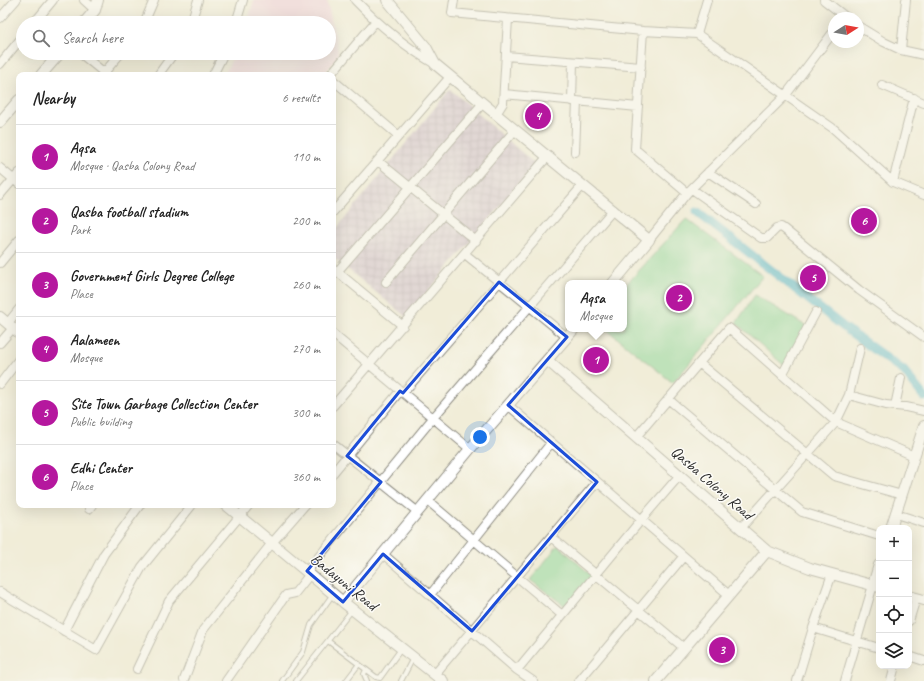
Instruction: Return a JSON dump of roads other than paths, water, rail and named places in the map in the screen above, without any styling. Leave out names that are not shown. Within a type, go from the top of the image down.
[{"type":"street","points":[[0,18],[16,0]]},
{"type":"street","points":[[40,16],[53,0]]},
{"type":"street","points":[[84,0],[96,5],[89,16]]},
{"type":"street","points":[[147,16],[154,0]]},
{"type":"street","points":[[193,16],[198,0]]},
{"type":"street","points":[[238,16],[243,0]]},
{"type":"street","points":[[355,0],[375,22],[412,50],[435,64],[649,240]]},
{"type":"street","points":[[387,0],[426,47],[435,64]]},
{"type":"street","points":[[454,0],[452,13],[643,31],[697,34],[834,129],[893,182],[924,195]]},
{"type":"street","points":[[697,34],[707,0]]},
{"type":"street","points":[[824,0],[838,12]]},
{"type":"street","points":[[901,50],[906,0]]},
{"type":"street","points":[[496,114],[503,103],[508,19]]},
{"type":"street","points":[[333,72],[375,22]]},
{"type":"street","points":[[864,30],[901,50],[924,55]]},
{"type":"street","points":[[643,31],[634,149],[689,191],[762,238],[767,238],[777,228],[781,227],[859,290],[924,337]]},
{"type":"street","points":[[616,280],[689,191],[785,96],[828,39]]},
{"type":"street","points":[[0,64],[16,45]]},
{"type":"street","points":[[506,56],[641,67]]},
{"type":"street","points":[[44,72],[54,60]]},
{"type":"street","points":[[88,60],[102,72]]},
{"type":"street","points":[[106,72],[115,60]]},
{"type":"street","points":[[160,72],[169,60]]},
{"type":"street","points":[[214,72],[220,60]]},
{"type":"street","points":[[573,62],[575,152]]},
{"type":"street","points":[[336,209],[450,77]]},
{"type":"street","points":[[336,83],[399,136]]},
{"type":"street","points":[[882,85],[924,103]]},
{"type":"street","points":[[504,94],[638,107]]},
{"type":"street","points":[[893,182],[914,98]]},
{"type":"street","points":[[0,122],[16,103]]},
{"type":"street","points":[[336,269],[483,103]]},
{"type":"street","points":[[386,282],[515,130]]},
{"type":"street","points":[[336,403],[548,156]]},
{"type":"street","points":[[378,161],[476,241]]},
{"type":"street","points":[[0,168],[16,178]]},
{"type":"street","points":[[708,172],[756,204]]},
{"type":"street","points":[[0,195],[16,180]]},
{"type":"street","points":[[336,469],[401,392],[583,185]]},
{"type":"street","points":[[226,681],[286,595],[295,593],[308,573],[433,418],[613,210]]},
{"type":"street","points":[[0,263],[16,244]]},
{"type":"street","points":[[465,254],[567,337]]},
{"type":"street","points":[[336,271],[403,326]]},
{"type":"street","points":[[0,342],[7,323],[16,312]]},
{"type":"street","points":[[782,375],[816,312]]},
{"type":"street","points":[[636,437],[728,328],[836,422],[914,456]]},
{"type":"street","points":[[343,602],[470,448],[548,361],[571,332]]},
{"type":"street","points":[[336,337],[470,448]]},
{"type":"street","points":[[741,528],[836,422],[849,395],[860,348]]},
{"type":"street","name":"Qasba Colony Road","points":[[548,361],[767,551],[810,568],[876,586]]},
{"type":"street","points":[[0,384],[16,362]]},
{"type":"street","points":[[699,363],[834,476],[902,495]]},
{"type":"street","points":[[895,406],[901,378]]},
{"type":"street","points":[[849,395],[924,411]]},
{"type":"street","points":[[668,399],[802,512],[876,535]]},
{"type":"street","points":[[508,405],[729,595]]},
{"type":"street","points":[[892,525],[924,426]]},
{"type":"street","points":[[430,595],[551,443]]},
{"type":"street","points":[[336,447],[418,512]]},
{"type":"street","points":[[517,670],[641,520],[680,476]]},
{"type":"street","points":[[435,674],[597,482]]},
{"type":"street","points":[[427,500],[562,615]]},
{"type":"street","points":[[64,631],[104,554],[138,508]]},
{"type":"street","points":[[0,592],[96,650],[142,567],[190,508]]},
{"type":"street","name":"Badayuni Road","points":[[230,508],[343,602],[443,681]]},
{"type":"street","points":[[137,669],[169,601],[247,508]]},
{"type":"street","points":[[184,680],[203,630],[272,543],[302,508]]},
{"type":"street","points":[[896,514],[924,524]]},
{"type":"street","points":[[551,537],[684,648]]},
{"type":"street","points":[[656,681],[767,551]]},
{"type":"street","points":[[383,554],[517,670],[533,681]]},
{"type":"street","points":[[580,681],[684,557]]},
{"type":"street","points":[[797,681],[813,628],[832,574]]},
{"type":"street","points":[[845,681],[856,641],[876,586]]},
{"type":"street","points":[[912,611],[916,598]]},
{"type":"street","points":[[813,628],[876,647]]},
{"type":"street","points":[[912,657],[924,661]]},
{"type":"street","points":[[891,681],[894,669]]},
{"type":"lane","points":[[282,681],[303,652],[311,625],[333,593]]},
{"type":"lane","points":[[296,681],[353,609]]},
{"type":"lane","points":[[328,641],[366,670],[380,678],[402,648]]},
{"type":"lane","points":[[401,681],[413,657]]},
{"type":"lane","points":[[346,681],[358,664]]},
{"type":"lane","points":[[366,670],[364,674],[367,681]]},
{"type":"waterway","points":[[697,212],[845,328],[904,371],[924,397]]},
{"type":"place","name":"Aalameen","points":[[538,116]]},
{"type":"place","name":"Edhi Center","points":[[864,221]]},
{"type":"place","name":"Site Town Garbage Collection Center","points":[[813,278]]},
{"type":"place","name":"Qasba football stadium","points":[[679,298]]},
{"type":"place","name":"Aqsa","points":[[596,360]]},
{"type":"place","name":"Government Girls Degree College","points":[[722,650]]}]
